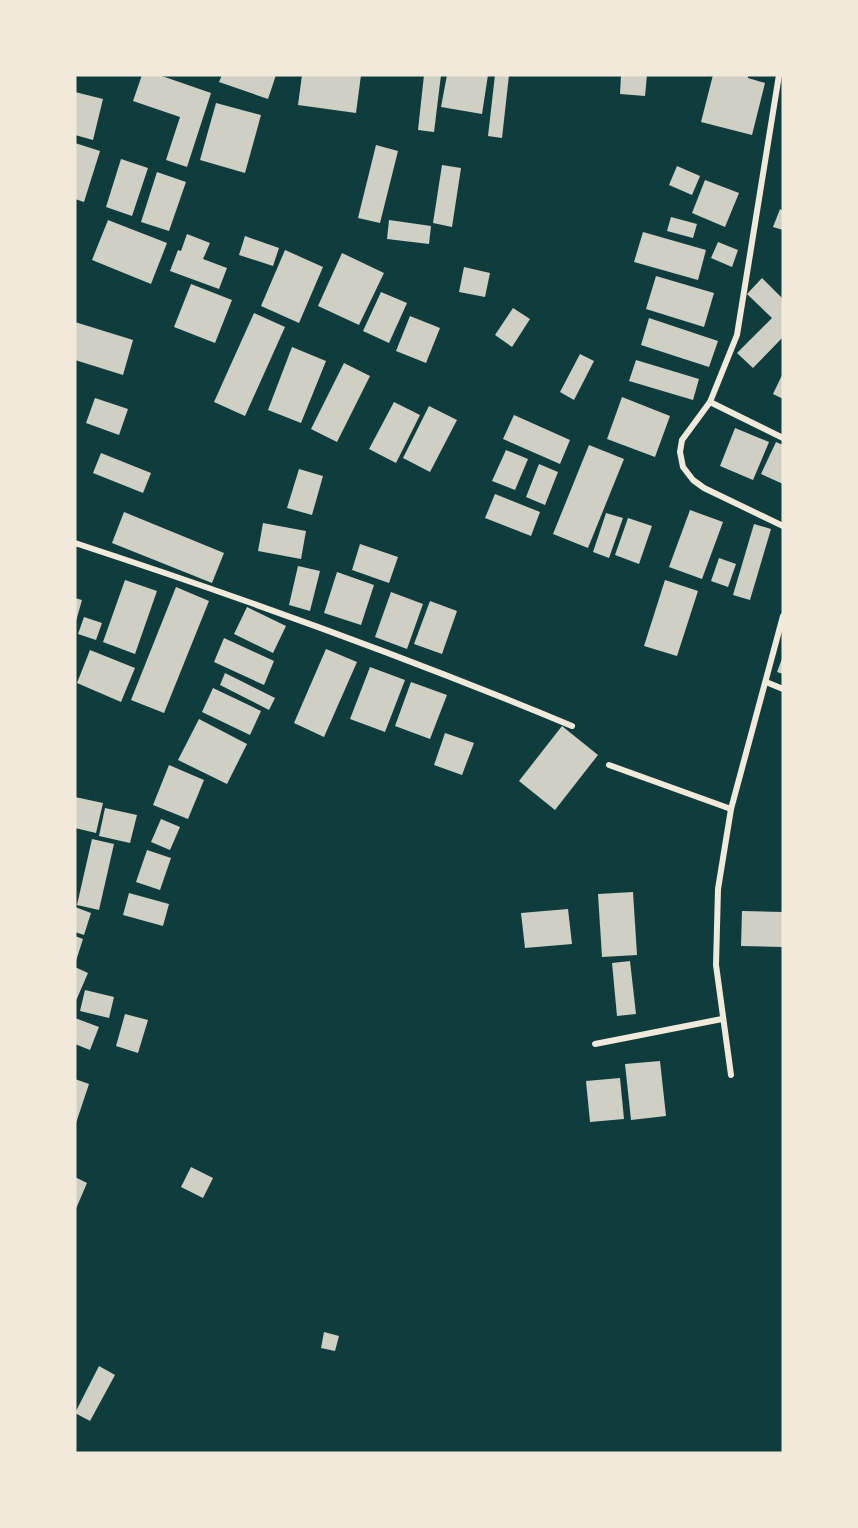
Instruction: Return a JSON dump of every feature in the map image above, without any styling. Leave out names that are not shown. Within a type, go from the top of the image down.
[{"type":"street","points":[[779,75],[737,335],[710,402],[682,440],[680,452],[683,467],[693,480],[704,488],[783,526]]},
{"type":"street","points":[[710,402],[783,438]]},
{"type":"street","points":[[75,543],[189,581],[439,671],[573,726]]},
{"type":"street","points":[[731,1075],[716,965],[718,889],[731,810],[783,616]]},
{"type":"street","points":[[766,682],[783,689]]},
{"type":"street","points":[[609,765],[731,810]]},
{"type":"street","points":[[595,1044],[722,1019]]},
{"type":"building","points":[[142,75],[159,75],[211,93],[187,167],[166,160],[180,117],[133,101]]},
{"type":"building","points":[[222,75],[276,75],[268,99],[219,82]]},
{"type":"building","points":[[302,75],[361,75],[356,113],[298,105]]},
{"type":"building","points":[[424,75],[441,75],[434,132],[418,130]]},
{"type":"building","points":[[447,75],[488,75],[482,114],[441,107]]},
{"type":"building","points":[[495,75],[509,75],[502,138],[488,136]]},
{"type":"building","points":[[621,75],[647,75],[645,96],[620,94]]},
{"type":"building","points":[[713,75],[748,75],[748,78],[765,83],[752,135],[701,122]]},
{"type":"building","points":[[75,92],[103,99],[93,140],[75,135]]},
{"type":"building","points":[[216,103],[261,115],[245,173],[200,160]]},
{"type":"building","points":[[75,143],[100,151],[84,202],[75,199]]},
{"type":"building","points":[[376,145],[398,151],[380,223],[358,218]]},
{"type":"building","points":[[121,159],[148,168],[132,216],[106,207]]},
{"type":"building","points":[[442,165],[461,168],[452,227],[433,223]]},
{"type":"building","points":[[677,166],[700,176],[692,195],[669,185]]},
{"type":"building","points":[[157,172],[186,182],[169,231],[141,222]]},
{"type":"building","points":[[705,180],[739,193],[725,227],[692,213]]},
{"type":"building","points":[[780,209],[783,211],[783,230],[773,227]]},
{"type":"building","points":[[671,217],[697,224],[693,238],[667,231]]},
{"type":"building","points":[[108,220],[167,243],[151,284],[92,260]]},
{"type":"building","points":[[389,220],[431,226],[429,244],[387,239]]},
{"type":"building","points":[[643,232],[706,250],[698,280],[634,262]]},
{"type":"building","points":[[187,234],[210,243],[203,259],[227,268],[219,289],[170,271]]},
{"type":"building","points":[[245,236],[279,248],[273,266],[239,255]]},
{"type":"building","points":[[718,242],[738,250],[732,267],[711,258]]},
{"type":"building","points":[[285,250],[323,267],[299,323],[261,306]]},
{"type":"building","points":[[342,253],[384,273],[359,325],[318,306]]},
{"type":"building","points":[[464,267],[490,273],[485,297],[459,292]]},
{"type":"building","points":[[656,276],[714,293],[704,327],[646,309]]},
{"type":"building","points":[[762,278],[783,299],[783,337],[753,368],[737,353],[772,318],[747,294]]},
{"type":"building","points":[[191,284],[232,300],[215,343],[174,327]]},
{"type":"building","points":[[381,292],[407,303],[389,343],[363,331]]},
{"type":"building","points":[[513,308],[530,319],[512,347],[495,335]]},
{"type":"building","points":[[254,313],[285,327],[245,416],[214,402]]},
{"type":"building","points":[[410,316],[440,328],[426,363],[396,351]]},
{"type":"building","points":[[649,318],[718,341],[709,367],[641,345]]},
{"type":"building","points":[[75,322],[133,340],[123,375],[75,360]]},
{"type":"building","points":[[292,347],[326,361],[301,423],[268,410]]},
{"type":"building","points":[[580,354],[594,361],[574,400],[560,392]]},
{"type":"building","points":[[636,360],[699,379],[693,400],[629,381]]},
{"type":"building","points":[[344,363],[370,376],[337,442],[311,429]]},
{"type":"building","points":[[783,373],[783,399],[773,394]]},
{"type":"building","points":[[622,397],[670,416],[655,457],[607,439]]},
{"type":"building","points":[[95,398],[128,409],[119,435],[86,423]]},
{"type":"building","points":[[394,402],[420,415],[396,463],[369,449]]},
{"type":"building","points":[[429,406],[457,420],[430,472],[403,458]]},
{"type":"building","points":[[514,415],[570,440],[560,464],[503,439]]},
{"type":"building","points":[[735,428],[769,442],[753,480],[720,466]]},
{"type":"building","points":[[776,442],[783,445],[783,484],[761,474]]},
{"type":"building","points":[[589,445],[624,459],[588,548],[553,534]]},
{"type":"building","points":[[506,450],[528,459],[515,490],[492,481]]},
{"type":"building","points":[[101,453],[151,473],[143,493],[93,473]]},
{"type":"building","points":[[539,464],[558,472],[545,505],[526,497]]},
{"type":"building","points":[[299,469],[323,476],[312,515],[287,508]]},
{"type":"building","points":[[495,494],[540,512],[531,536],[485,518]]},
{"type":"building","points":[[690,510],[723,522],[702,579],[669,567]]},
{"type":"building","points":[[124,512],[224,553],[212,583],[112,543]]},
{"type":"building","points":[[606,513],[623,518],[609,558],[593,552]]},
{"type":"building","points":[[628,518],[652,526],[639,564],[615,555]]},
{"type":"building","points":[[263,523],[306,531],[301,559],[258,551]]},
{"type":"building","points":[[754,524],[771,529],[750,600],[733,595]]},
{"type":"building","points":[[360,544],[398,557],[389,583],[352,570]]},
{"type":"building","points":[[719,558],[736,564],[728,587],[711,581]]},
{"type":"building","points":[[298,566],[320,571],[310,611],[289,605]]},
{"type":"building","points":[[337,572],[374,585],[361,625],[324,613]]},
{"type":"building","points":[[125,580],[157,591],[135,654],[103,642]]},
{"type":"building","points":[[665,580],[698,591],[677,656],[644,646]]},
{"type":"building","points":[[176,587],[209,601],[164,713],[131,700]]},
{"type":"building","points":[[391,592],[423,604],[407,649],[375,637]]},
{"type":"building","points":[[75,598],[82,600],[76,621],[75,621]]},
{"type":"building","points":[[430,601],[457,611],[442,654],[414,644]]},
{"type":"building","points":[[247,607],[286,626],[273,653],[234,634]]},
{"type":"building","points":[[84,617],[102,623],[96,640],[78,634]]},
{"type":"building","points":[[224,638],[274,661],[264,685],[214,662]]},
{"type":"building","points":[[326,649],[357,662],[324,737],[294,723]]},
{"type":"building","points":[[90,650],[135,668],[121,702],[77,683]]},
{"type":"building","points":[[783,656],[783,674],[777,672]]},
{"type":"building","points":[[370,667],[405,680],[385,732],[350,719]]},
{"type":"building","points":[[225,673],[275,698],[269,710],[220,685]]},
{"type":"building","points":[[411,682],[447,695],[430,739],[395,726]]},
{"type":"building","points":[[213,688],[261,711],[250,735],[202,712]]},
{"type":"building","points":[[199,719],[247,744],[227,784],[178,760]]},
{"type":"building","points":[[562,726],[598,755],[555,810],[519,781]]},
{"type":"building","points":[[445,733],[474,743],[462,775],[434,765]]},
{"type":"building","points":[[169,765],[204,780],[188,819],[153,805]]},
{"type":"building","points":[[75,797],[103,803],[96,833],[75,828]]},
{"type":"building","points":[[105,808],[137,815],[130,843],[99,836]]},
{"type":"building","points":[[161,819],[180,827],[170,850],[151,842]]},
{"type":"building","points":[[92,839],[114,844],[99,910],[77,905]]},
{"type":"building","points":[[147,850],[171,858],[160,890],[136,882]]},
{"type":"building","points":[[633,892],[637,955],[602,957],[598,894]]},
{"type":"building","points":[[129,893],[169,904],[163,926],[123,915]]},
{"type":"building","points":[[75,907],[91,913],[84,935],[75,932]]},
{"type":"building","points":[[568,909],[572,944],[525,948],[521,913]]},
{"type":"building","points":[[742,911],[783,912],[783,947],[741,946]]},
{"type":"building","points":[[75,936],[83,939],[76,961],[75,961]]},
{"type":"building","points":[[630,961],[636,1014],[617,1016],[612,963]]},
{"type":"building","points":[[75,967],[88,973],[75,1003]]},
{"type":"building","points":[[85,990],[114,997],[109,1018],[80,1011]]},
{"type":"building","points":[[125,1014],[148,1020],[138,1053],[116,1046]]},
{"type":"building","points":[[75,1018],[99,1027],[90,1050],[75,1044]]},
{"type":"building","points":[[660,1061],[666,1116],[631,1120],[625,1064]]},
{"type":"building","points":[[620,1078],[624,1119],[590,1122],[586,1081]]},
{"type":"building","points":[[75,1079],[89,1084],[75,1126]]},
{"type":"building","points":[[191,1167],[213,1178],[203,1198],[181,1187]]},
{"type":"building","points":[[75,1177],[87,1183],[75,1211]]},
{"type":"building","points":[[324,1332],[339,1336],[335,1351],[321,1348]]},
{"type":"building","points":[[99,1366],[115,1375],[90,1421],[75,1413]]}]
